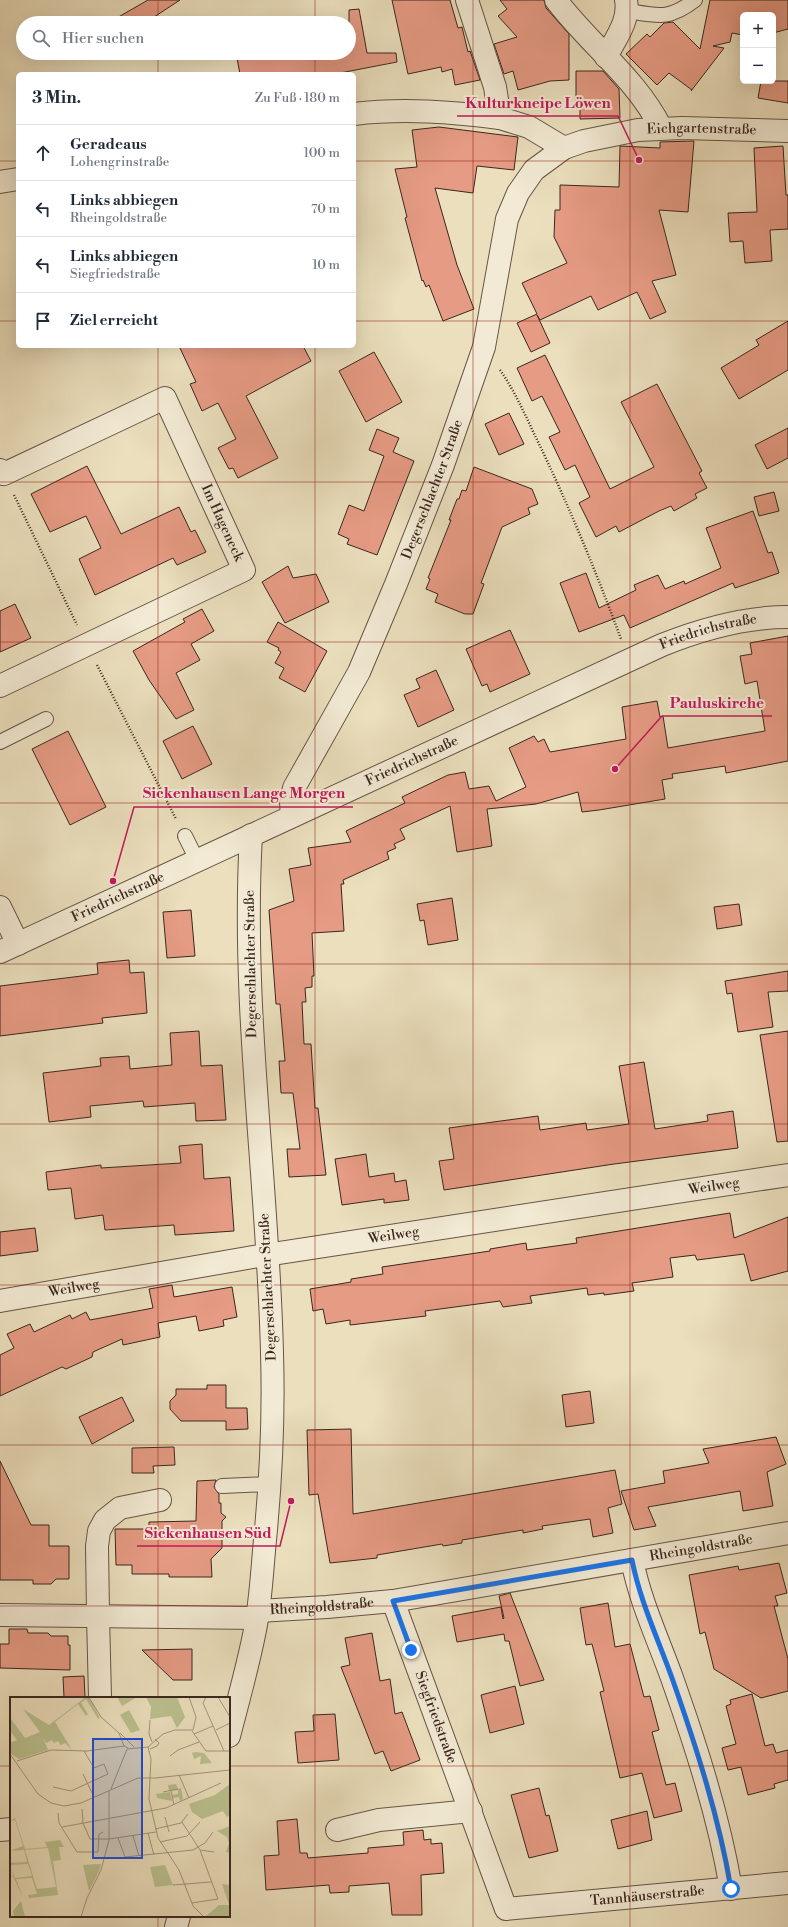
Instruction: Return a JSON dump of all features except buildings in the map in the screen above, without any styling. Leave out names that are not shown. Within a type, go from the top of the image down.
[{"type":"street","points":[[467,0],[495,87],[500,118]]},
{"type":"street","points":[[556,0],[570,19],[606,57],[652,110],[661,128]]},
{"type":"street","points":[[606,57],[624,24],[627,5]]},
{"type":"street","points":[[356,114],[398,110],[465,114],[500,118],[529,127],[556,153]]},
{"type":"street","name":"Eichgartenstraße","points":[[556,153],[584,141],[661,128],[788,131]]},
{"type":"street","name":"Degerschlachter Straße","points":[[292,816],[291,802],[294,788],[348,694],[386,610],[443,465],[484,347],[507,219],[518,193],[534,170],[556,153]]},
{"type":"street","points":[[0,182],[16,179]]},
{"type":"street","name":"Im Hageneck","points":[[0,470],[4,474],[165,398],[244,570],[0,686]]},
{"type":"street","name":"Friedrichstraße","points":[[9,948],[629,659],[684,636],[726,624],[773,617],[788,617]]},
{"type":"street","name":"Degerschlachter Straße","points":[[230,1732],[257,1614],[270,1484],[273,1391],[267,1255],[251,998],[248,914],[251,835]]},
{"type":"street","points":[[0,907],[9,948]]},
{"type":"street","name":"Weilweg","points":[[0,1301],[267,1255],[788,1175]]},
{"type":"street","points":[[100,1697],[97,1546],[99,1531],[105,1520],[120,1508],[160,1500]]},
{"type":"street","name":"Rheingoldstraße","points":[[0,1615],[257,1614],[393,1601],[788,1533]]},
{"type":"street","points":[[632,1560],[641,1595],[688,1723],[724,1852],[731,1889]]},
{"type":"street","name":"Siegfriedstraße","points":[[393,1601],[506,1908]]},
{"type":"street","points":[[337,1830],[380,1820],[471,1811]]},
{"type":"street","points":[[0,1830],[10,1829]]},
{"type":"street","name":"Tannhäuserstraße","points":[[506,1908],[788,1883]]},
{"type":"street","points":[[176,1927],[179,1917]]},
{"type":"lane","points":[[627,5],[670,15],[684,8],[695,0]]},
{"type":"lane","points":[[0,742],[46,720]]},
{"type":"lane","points":[[185,836],[197,860]]},
{"type":"lane","points":[[222,1486],[270,1484]]},
{"type":"path","points":[[484,347],[506,379],[556,480],[595,568],[629,659]]},
{"type":"place","name":"Kulturkneipe Löwen","points":[[639,160]]},
{"type":"place","name":"Pauluskirche","points":[[615,769]]},
{"type":"place","name":"Sickenhausen Lange Morgen","points":[[113,881]]},
{"type":"place","name":"Sickenhausen Süd","points":[[291,1501]]},
{"type":"route","points":[[411,1650],[393,1601],[632,1560],[641,1595],[688,1723],[724,1852],[731,1889]]}]
